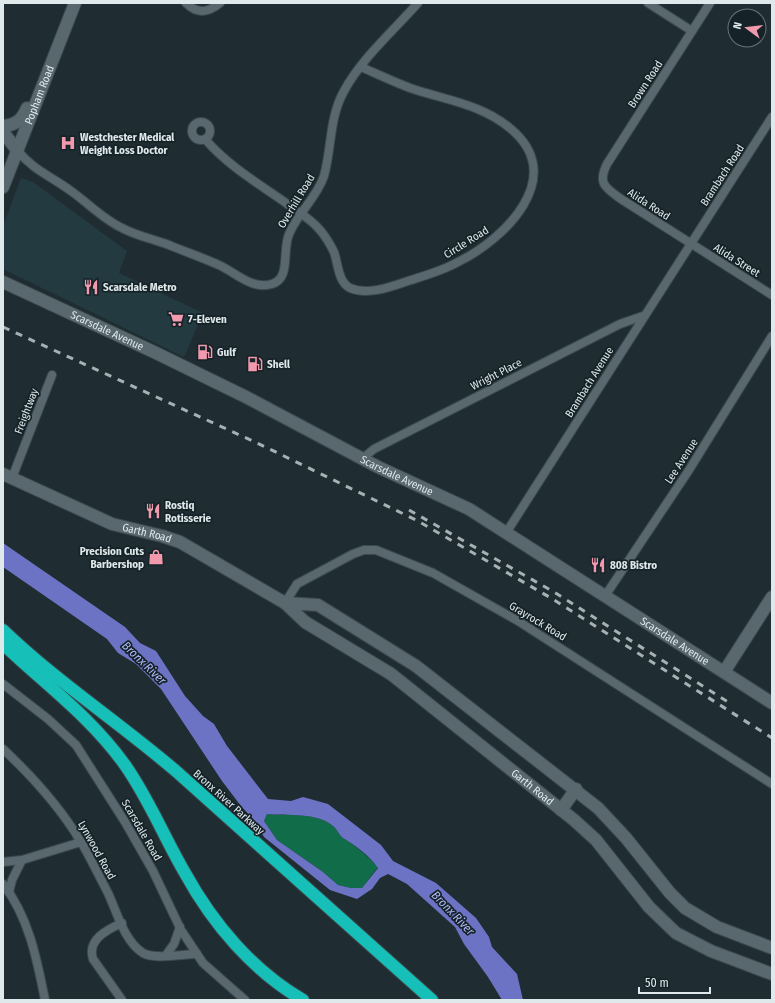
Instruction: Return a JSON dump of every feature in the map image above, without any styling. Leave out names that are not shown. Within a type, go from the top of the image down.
[{"type":"highway","name":"Bronx River Parkway","points":[[3,630],[61,680],[134,736],[177,772],[432,1000]]},
{"type":"highway","points":[[3,644],[81,713],[119,757],[146,799],[193,887],[223,929],[259,968],[286,990],[303,1000]]},
{"type":"highway","points":[[3,651],[42,678]]},
{"type":"street","name":"Popham Road","points":[[3,187],[75,3]]},
{"type":"street","points":[[186,3],[192,9],[203,12],[210,10],[220,3]]},
{"type":"street","name":"Overhill Road","points":[[17,150],[31,166],[72,191],[120,228],[221,266],[256,285],[271,285],[278,282],[283,276],[286,242],[289,233],[321,185],[324,175],[331,126],[339,101],[352,77],[418,3]]},
{"type":"street","points":[[648,3],[692,31]]},
{"type":"street","name":"Brown Road","points":[[602,178],[607,164],[710,3]]},
{"type":"street","name":"Circle Road","points":[[205,139],[230,162],[309,218],[328,240],[343,280],[348,287],[360,291],[368,291],[395,286],[433,273],[458,262],[477,251],[501,233],[524,206],[531,190],[534,177],[533,165],[528,150],[521,138],[504,123],[480,109],[466,103],[410,87],[361,67]]},
{"type":"street","points":[[3,126],[20,122],[31,101],[40,91]]},
{"type":"street","name":"Brambach Road","points":[[691,244],[772,117]]},
{"type":"street","points":[[3,132],[17,150]]},
{"type":"street","name":"Alida Road","points":[[602,178],[606,188],[691,244]]},
{"type":"street","name":"Alida Street","points":[[691,244],[772,295]]},
{"type":"street","name":"Brambach Avenue","points":[[506,533],[643,316],[691,244]]},
{"type":"street","name":"Scarsdale Avenue","points":[[3,282],[154,352],[246,397],[362,459],[469,510],[772,703]]},
{"type":"street","name":"Wright Place","points":[[362,459],[374,449],[599,334],[620,324],[643,316]]},
{"type":"street","name":"Lee Avenue","points":[[605,596],[689,470],[772,336]]},
{"type":"street","name":"Freightway","points":[[7,476],[52,375]]},
{"type":"street","name":"Garth Road","points":[[7,476],[112,524],[180,542],[285,603],[305,622],[380,667],[561,810],[596,840],[649,907],[676,933],[706,949],[772,974]]},
{"type":"street","name":"Grayrock Road","points":[[285,603],[297,584],[353,554],[364,550],[376,550],[433,573],[518,621],[577,657],[772,784]]},
{"type":"street","points":[[724,672],[772,597]]},
{"type":"street","name":"Garth Road","points":[[285,603],[318,605],[416,666],[576,790],[619,830],[670,894],[685,908],[717,927],[772,948]]},
{"type":"street","points":[[380,667],[392,650]]},
{"type":"street","name":"Scarsdale Road","points":[[3,684],[59,728],[84,756],[141,848],[180,927],[197,954],[213,974],[241,999]]},
{"type":"street","name":"Lynwood Road","points":[[3,749],[45,791],[81,842],[96,868],[131,941],[141,952],[154,956],[197,954]]},
{"type":"street","points":[[561,810],[576,790]]},
{"type":"street","points":[[3,862],[22,860],[81,842]]},
{"type":"street","points":[[9,892],[12,880],[22,860]]},
{"type":"street","points":[[3,884],[9,892],[28,930],[38,963],[45,1000]]},
{"type":"street","points":[[122,923],[110,928],[98,937],[93,944],[91,952],[93,959],[122,1000]]},
{"type":"street","points":[[166,955],[174,944],[180,927]]},
{"type":"shaded area","points":[[21,178],[33,182],[127,251],[119,273],[203,313],[184,357],[3,269],[3,226]]},
{"type":"green space","points":[[267,814],[319,818],[334,827],[343,838],[362,851],[378,867],[362,888],[351,888],[338,885],[323,872],[277,840],[264,821]]},
{"type":"water","name":"Bronx River","points":[[3,543],[125,627],[140,643],[156,651],[185,696],[203,716],[214,724],[227,746],[268,799],[291,801],[303,797],[328,804],[381,845],[393,861],[436,883],[476,918],[489,937],[492,947],[517,974],[523,1000],[502,1000],[488,977],[464,944],[455,927],[407,884],[388,874],[380,878],[372,889],[357,899],[330,890],[264,837],[254,820],[222,781],[161,689],[136,664],[118,653],[107,639],[3,567]],"holes":[[[267,814],[319,818],[334,827],[343,838],[358,848],[378,868],[362,888],[351,888],[338,885],[323,872],[277,840],[264,821]]]},
{"type":"railway","points":[[3,327],[255,442],[416,520],[551,598],[772,738]]},
{"type":"railway","points":[[409,510],[554,592],[728,702]]},
{"type":"place","name":"Westchester Medical Weight Loss Doctor","points":[[68,143]]},
{"type":"place","name":"Scarsdale Metro","points":[[91,287]]},
{"type":"place","name":"7-Eleven","points":[[176,319]]},
{"type":"place","name":"Gulf","points":[[205,352]]},
{"type":"place","name":"Shell","points":[[255,364]]},
{"type":"place","name":"Rostiq Rotisserie","points":[[153,511]]},
{"type":"place","name":"Precision Cuts Barbershop","points":[[156,557]]},
{"type":"place","name":"808 Bistro","points":[[598,565]]}]
